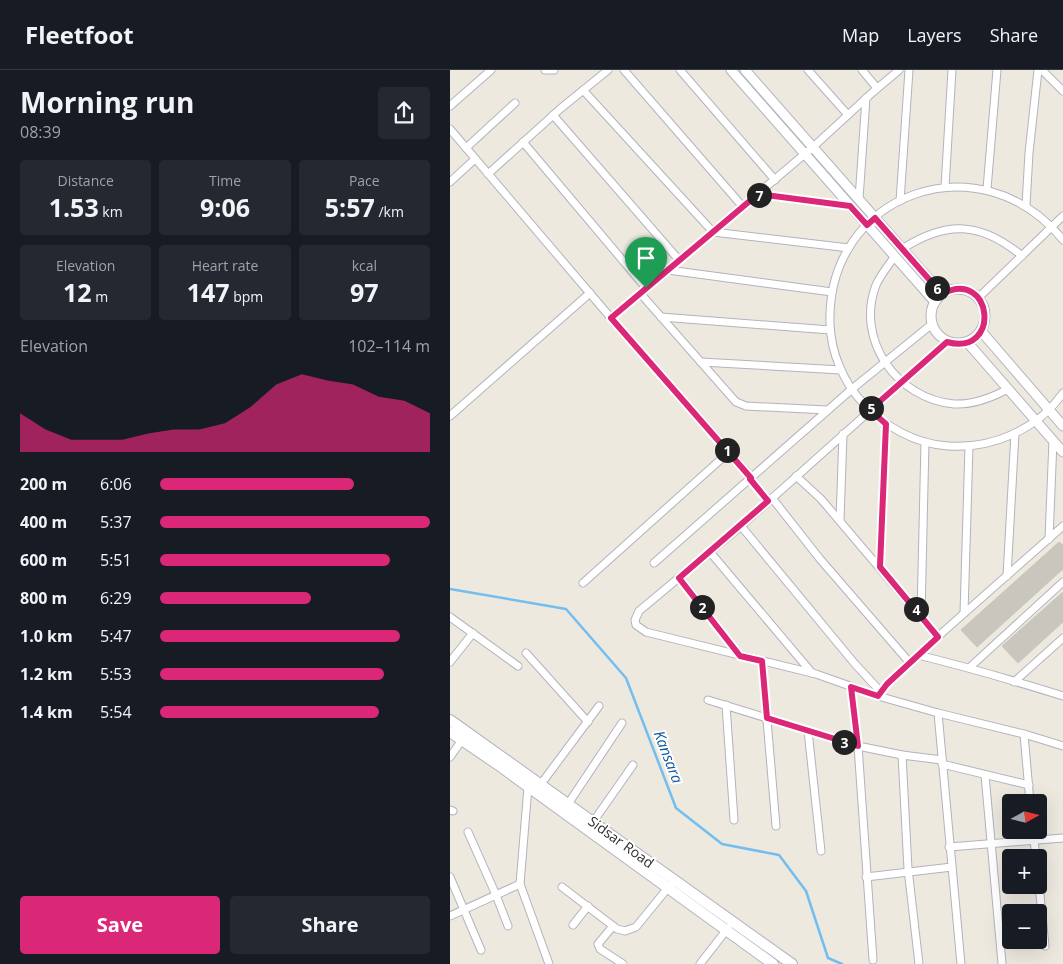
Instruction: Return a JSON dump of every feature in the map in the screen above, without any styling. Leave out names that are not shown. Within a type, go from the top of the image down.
[{"type":"main road","name":"Sidsar Road","points":[[450,720],[535,788],[568,804],[594,822],[726,930],[773,964]]},
{"type":"main road","name":"Sidsar Road","points":[[450,732],[535,788],[671,884],[733,922],[792,964]]},
{"type":"street","points":[[450,106],[492,70]]},
{"type":"street","points":[[545,70],[554,70]]},
{"type":"street","points":[[488,174],[553,115],[608,70]]},
{"type":"street","points":[[624,70],[743,207]]},
{"type":"street","points":[[680,70],[775,180]]},
{"type":"street","points":[[731,70],[934,302]]},
{"type":"street","points":[[745,70],[942,294]]},
{"type":"street","points":[[808,70],[848,115]]},
{"type":"street","points":[[862,70],[877,88]]},
{"type":"street","points":[[611,318],[813,148],[898,70]]},
{"type":"street","points":[[900,200],[909,70]]},
{"type":"street","points":[[944,187],[952,70]]},
{"type":"street","points":[[987,190],[997,70]]},
{"type":"street","points":[[1026,205],[1029,152],[1038,70]]},
{"type":"street","points":[[1042,70],[1063,91]]},
{"type":"street","points":[[753,95],[761,88]]},
{"type":"street","points":[[583,90],[713,232],[849,248]]},
{"type":"street","points":[[859,199],[866,98]]},
{"type":"street","points":[[466,148],[515,103]]},
{"type":"street","points":[[553,115],[679,260]]},
{"type":"street","points":[[450,129],[910,663]]},
{"type":"street","points":[[523,142],[646,288]]},
{"type":"street","points":[[450,182],[475,159]]},
{"type":"street","points":[[1063,240],[1052,226],[1026,205],[1007,196],[987,190],[966,187],[944,187],[922,192],[900,200],[875,218],[849,248],[838,269],[832,292],[830,311],[832,344],[841,370],[852,389],[870,410],[886,424],[925,442],[947,446],[969,446],[993,442],[1015,433],[1036,421],[1049,410],[1063,393]]},
{"type":"street","points":[[758,194],[850,206]]},
{"type":"street","points":[[978,298],[1063,216]]},
{"type":"street","points":[[902,249],[928,234],[941,230],[963,228],[985,232],[1005,242],[1022,256]]},
{"type":"street","points":[[895,256],[882,272],[872,302],[873,334],[877,349],[884,363],[901,382],[917,394],[935,401],[954,404],[974,403],[1008,389]]},
{"type":"street","points":[[668,270],[832,292]]},
{"type":"street","points":[[949,290],[965,290],[978,298],[985,310],[984,325],[973,340],[960,344],[947,342],[940,338],[930,316],[934,302],[942,294],[949,290]]},
{"type":"street","points":[[450,416],[590,293]]},
{"type":"street","points":[[640,293],[740,404],[827,410]]},
{"type":"street","points":[[660,316],[830,330]]},
{"type":"street","points":[[654,563],[827,410],[932,324]]},
{"type":"street","points":[[981,331],[1063,426]]},
{"type":"street","points":[[947,342],[741,526],[638,611],[635,620],[636,625],[646,632],[812,673],[851,687],[880,694],[938,713],[1024,734],[1063,746]]},
{"type":"street","points":[[967,342],[1062,448]]},
{"type":"street","points":[[701,362],[841,370]]},
{"type":"street","points":[[880,567],[886,424]]},
{"type":"street","points":[[1007,576],[1015,433]]},
{"type":"street","points":[[840,520],[843,434]]},
{"type":"street","points":[[1049,539],[1053,440]]},
{"type":"street","points":[[921,615],[925,442]]},
{"type":"street","points":[[964,613],[969,446]]},
{"type":"street","points":[[583,583],[729,452]]},
{"type":"street","points":[[796,476],[840,520],[938,637]]},
{"type":"street","points":[[741,526],[880,694]]},
{"type":"street","points":[[880,694],[918,655],[1063,526]]},
{"type":"street","points":[[710,552],[812,673]]},
{"type":"street","points":[[679,578],[740,656]]},
{"type":"street","points":[[969,668],[1063,582]]},
{"type":"street","points":[[450,617],[518,666]]},
{"type":"street","points":[[450,662],[473,634]]},
{"type":"street","points":[[1014,682],[1063,638]]},
{"type":"street","points":[[526,653],[588,722]]},
{"type":"street","points":[[918,655],[1063,696]]},
{"type":"street","points":[[762,661],[776,826]]},
{"type":"street","points":[[851,687],[858,746],[873,960]]},
{"type":"street","points":[[708,700],[858,746],[942,762],[985,775],[1029,785]]},
{"type":"street","points":[[726,705],[734,820]]},
{"type":"street","points":[[549,964],[520,884],[535,788],[599,706]]},
{"type":"street","points":[[938,713],[960,964]]},
{"type":"street","points":[[568,804],[622,723]]},
{"type":"street","points":[[808,731],[821,851]]},
{"type":"street","points":[[1024,734],[1030,794]]},
{"type":"street","points":[[450,756],[462,740]]},
{"type":"street","points":[[902,754],[908,872],[919,964]]},
{"type":"street","points":[[594,822],[633,765]]},
{"type":"street","points":[[985,775],[1002,963]]},
{"type":"street","points":[[468,832],[508,926]]},
{"type":"street","points":[[949,847],[1063,838]]},
{"type":"street","points":[[1034,841],[1035,849]]},
{"type":"street","points":[[866,877],[952,867]]},
{"type":"street","points":[[450,877],[480,950]]},
{"type":"street","points":[[450,916],[520,884]]},
{"type":"street","points":[[562,887],[613,926],[625,932],[636,927],[671,884]]},
{"type":"street","points":[[573,925],[588,906]]},
{"type":"street","points":[[700,964],[733,922]]},
{"type":"street","points":[[613,926],[598,944],[600,948],[623,964]]},
{"type":"building","points":[[1059,542],[1063,545],[1063,569],[977,647],[961,630]]},
{"type":"building","points":[[1063,592],[1063,622],[1018,663],[1002,646]]},
{"type":"waterway","name":"Kansara","points":[[450,589],[566,609],[626,678],[676,808],[722,844],[779,855],[806,891],[828,958],[842,964]]},
{"type":"route","points":[[758,194],[850,206],[867,225],[875,218],[942,294],[949,290],[965,290],[978,298],[985,310],[984,325],[973,340],[960,344],[947,342],[870,410],[886,424],[880,567],[938,637],[887,684],[878,696],[851,687],[858,746],[767,718],[762,661],[740,656],[679,578],[768,501],[751,478],[611,318],[646,288],[758,194]]}]
